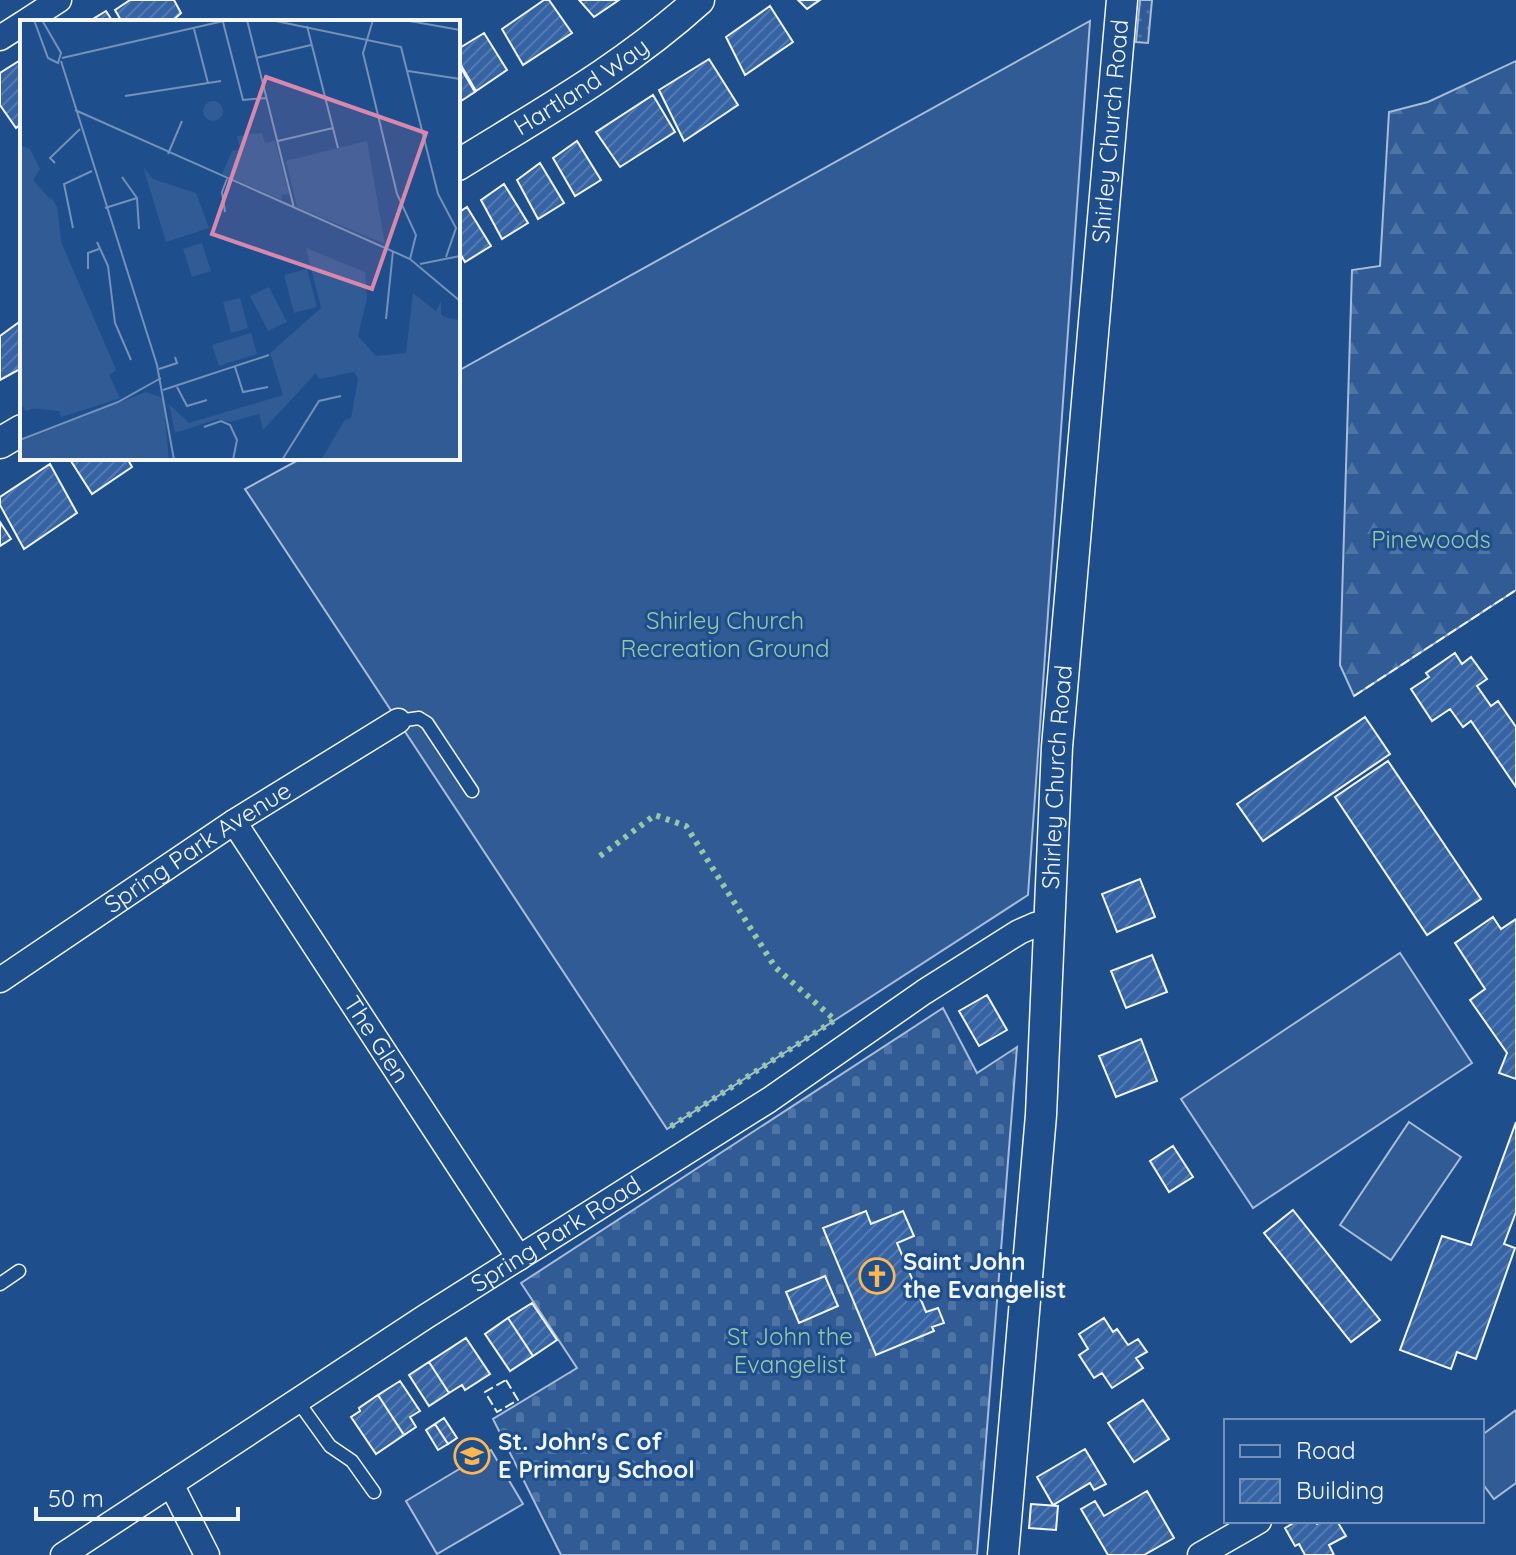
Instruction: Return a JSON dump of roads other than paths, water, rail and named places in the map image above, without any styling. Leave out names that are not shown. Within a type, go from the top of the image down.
[{"type":"street","points":[[28,20],[59,0]]},
{"type":"street","name":"Hartland Way","points":[[460,164],[615,68],[662,34],[699,0]]},
{"type":"street","name":"Shirley Church Road","points":[[1003,1555],[1041,1115],[1057,747],[1122,0]]},
{"type":"street","points":[[0,38],[20,25]]},
{"type":"street","points":[[0,443],[20,431]]},
{"type":"street","name":"Spring Park Avenue","points":[[0,980],[234,822],[398,721]]},
{"type":"street","name":"The Glen","points":[[234,822],[519,1258]]},
{"type":"street","name":"Spring Park Road","points":[[63,1555],[297,1400],[769,1100],[936,984],[1019,932],[1050,922]]},
{"type":"street","points":[[171,1484],[207,1555]]},
{"type":"street","points":[[1200,1555],[1256,1523]]},
{"type":"lane","points":[[398,721],[419,718],[427,723],[472,791]]},
{"type":"lane","points":[[0,1284],[19,1271]]},
{"type":"lane","points":[[297,1400],[330,1446],[352,1461],[374,1492]]},
{"type":"place","name":"Saint John the Evangelist","points":[[877,1276]]},
{"type":"place","name":"St. John's C of E Primary School","points":[[472,1456]]},
{"type":"park label","name":"Pinewoods","points":[[1431,540]]},
{"type":"park label","name":"Shirley Church Recreation Ground","points":[[725,635]]},
{"type":"park label","name":"St John the Evangelist","points":[[790,1351]]}]
